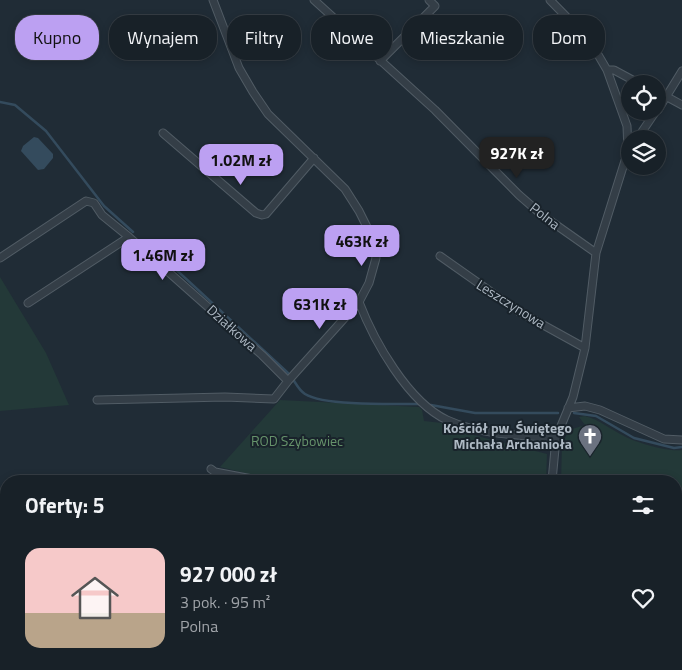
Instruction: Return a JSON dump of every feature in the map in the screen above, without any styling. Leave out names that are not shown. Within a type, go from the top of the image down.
[{"type":"street","points":[[97,400],[225,397],[274,399],[360,302],[369,283],[376,258],[370,233],[359,211],[345,189],[268,114],[239,68],[213,0]]},
{"type":"street","points":[[314,0],[380,61],[435,6],[429,0]]},
{"type":"street","points":[[550,0],[590,40],[607,70],[627,130]]},
{"type":"street","name":"Polna","points":[[380,61],[435,110],[519,195],[549,220],[596,253]]},
{"type":"street","points":[[607,70],[614,70],[623,75]]},
{"type":"street","points":[[682,71],[666,97],[682,105]]},
{"type":"street","points":[[163,133],[256,213],[262,215],[266,214],[314,158]]},
{"type":"street","points":[[553,475],[556,438],[580,372],[585,348],[596,253],[621,175]]},
{"type":"street","name":"Działkowa","points":[[0,258],[86,201],[94,203],[102,215],[289,380]]},
{"type":"street","points":[[28,303],[129,237]]},
{"type":"street","name":"Leszczynowa","points":[[440,256],[518,311],[585,348]]},
{"type":"street","points":[[360,302],[366,319],[382,350],[401,380],[430,411],[446,420],[475,430],[556,438]]},
{"type":"street","points":[[568,408],[585,406],[600,410],[664,439],[682,440]]},
{"type":"street","points":[[211,469],[215,472],[231,475]]},
{"type":"green space","points":[[0,277],[46,353],[69,405],[0,411]]},
{"type":"green space","name":"ROD Szybowiec","points":[[280,400],[419,407],[422,410],[424,421],[442,423],[466,433],[547,454],[546,475],[253,475],[220,467]]},
{"type":"green space","points":[[585,416],[595,420],[637,441],[661,448],[682,450],[682,475],[561,475],[562,445],[569,430],[585,425],[579,417]]},
{"type":"water","points":[[34,137],[38,138],[53,154],[53,158],[44,169],[38,170],[21,151],[23,146]]},
{"type":"waterway","points":[[0,102],[15,105],[46,131],[104,206],[133,232]]},
{"type":"waterway","points":[[156,251],[288,373],[305,394],[327,401],[419,404]]},
{"type":"waterway","points":[[431,405],[475,413],[558,413]]},
{"type":"waterway","points":[[574,413],[596,416],[634,438],[674,448],[682,447]]},
{"type":"place","name":"Kościół pw. Świętego Michała Archanioła","points":[[590,457]]}]
